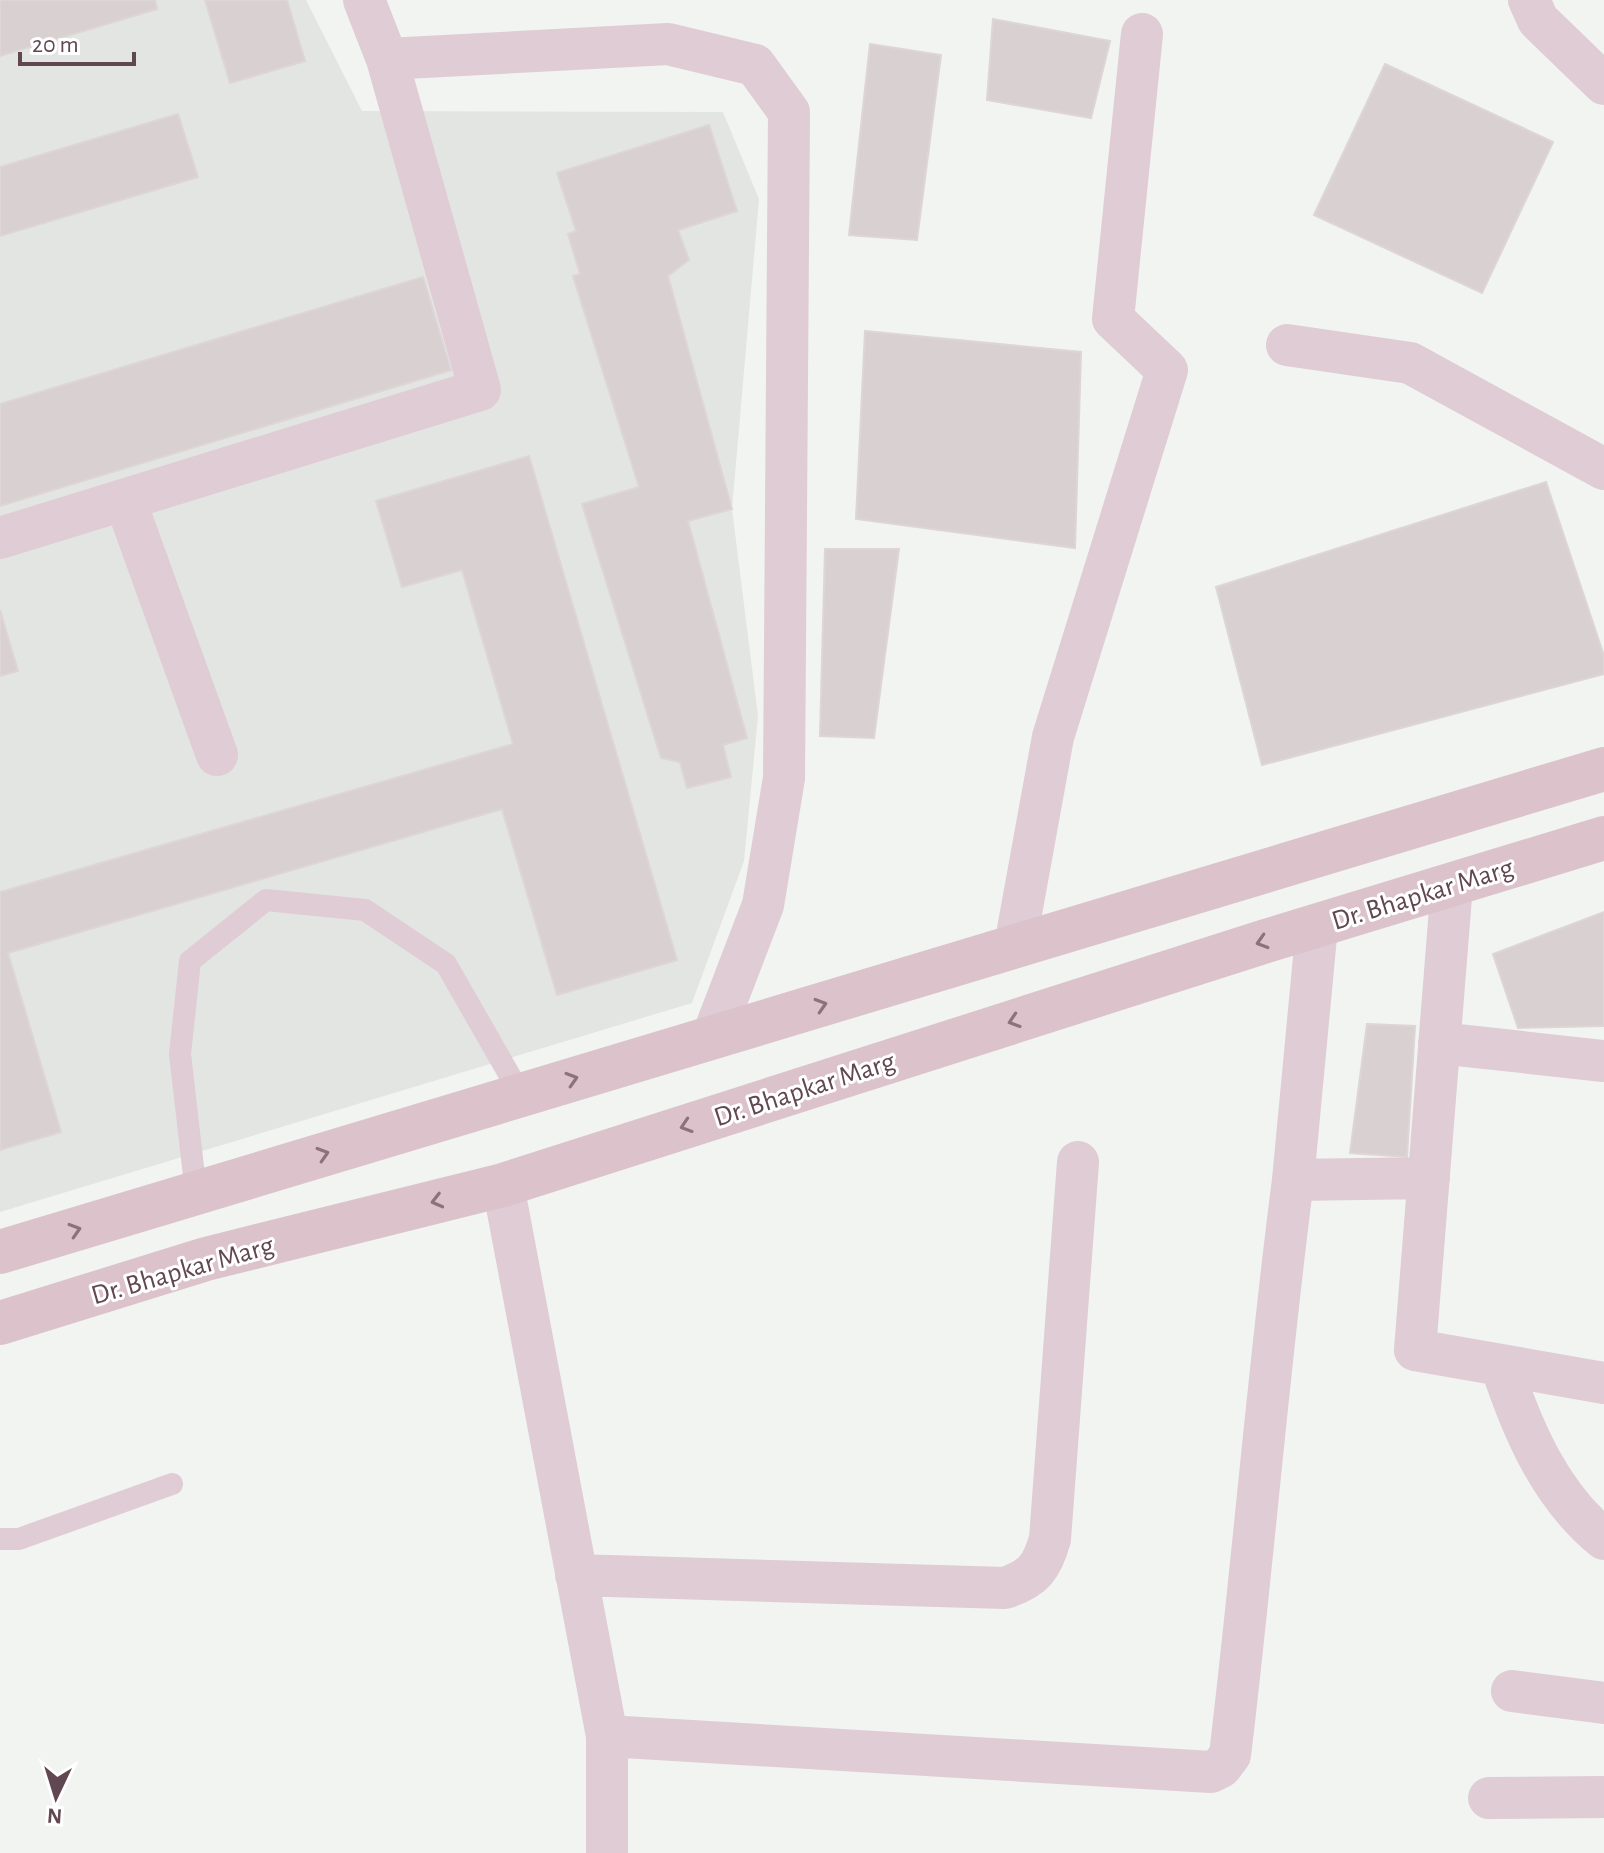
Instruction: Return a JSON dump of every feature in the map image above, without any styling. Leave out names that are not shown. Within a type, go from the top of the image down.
[{"type":"main road","points":[[0,1252],[1604,769]]},
{"type":"main road","name":"Dr. Bhapkar Marg","points":[[0,1323],[206,1259],[503,1185],[1604,838]]},
{"type":"street","points":[[0,538],[480,390],[387,59],[364,0]]},
{"type":"street","points":[[1529,0],[1538,20],[1604,84]]},
{"type":"street","points":[[1015,946],[1053,737],[1167,370],[1113,319],[1142,34]]},
{"type":"street","points":[[387,59],[668,44],[755,65],[789,112],[784,778],[763,905],[712,1038]]},
{"type":"street","points":[[1287,345],[1410,363],[1604,469]]},
{"type":"street","points":[[125,500],[217,755]]},
{"type":"street","points":[[1452,884],[1415,1350],[1604,1383]]},
{"type":"street","points":[[607,1736],[1211,1772],[1221,1767],[1230,1755],[1266,1391],[1293,1180],[1317,926]]},
{"type":"street","points":[[1439,1043],[1604,1061]]},
{"type":"street","points":[[576,1575],[1005,1588],[1025,1582],[1042,1567],[1050,1539],[1078,1162]]},
{"type":"street","points":[[1293,1180],[1429,1178]]},
{"type":"street","points":[[503,1185],[607,1736],[607,1853]]},
{"type":"street","points":[[1501,1365],[1522,1429],[1555,1483],[1590,1528],[1604,1539]]},
{"type":"street","points":[[1512,1691],[1604,1703]]},
{"type":"street","points":[[1489,1798],[1604,1797]]},
{"type":"lane","points":[[196,1193],[180,1054],[190,961],[266,900],[365,910],[446,964],[521,1095]]},
{"type":"lane","points":[[0,1539],[19,1539],[172,1484]]},
{"type":"shaded area","points":[[0,0],[306,0],[362,111],[723,112],[759,199],[732,509],[758,716],[744,861],[692,1003],[0,1212]]},
{"type":"building","points":[[0,0],[155,0],[157,9],[0,56]]},
{"type":"building","points":[[205,0],[287,0],[305,61],[230,83]]},
{"type":"building","points":[[993,19],[1110,41],[1091,118],[987,100]]},
{"type":"building","points":[[870,44],[941,55],[917,240],[849,235]]},
{"type":"building","points":[[1385,64],[1553,142],[1482,293],[1314,215]]},
{"type":"building","points":[[178,114],[198,177],[0,236],[0,167]]},
{"type":"building","points":[[709,125],[737,211],[678,230],[689,260],[668,276],[732,509],[688,521],[747,738],[723,745],[731,777],[687,788],[680,762],[661,758],[582,504],[639,487],[573,276],[580,274],[568,234],[576,231],[557,173]]},
{"type":"building","points":[[423,277],[451,370],[0,506],[0,404]]},
{"type":"building","points":[[865,331],[1081,352],[1075,548],[856,519]]},
{"type":"building","points":[[529,456],[677,960],[557,995],[502,809],[8,953],[61,1132],[0,1150],[0,892],[513,744],[462,570],[402,587],[376,501]]},
{"type":"building","points":[[1546,482],[1604,656],[1604,674],[1262,765],[1216,587]]},
{"type":"building","points":[[825,549],[899,549],[874,738],[820,736]]},
{"type":"building","points":[[0,610],[18,671],[0,676]]},
{"type":"building","points":[[1604,912],[1604,1026],[1518,1028],[1493,954]]},
{"type":"building","points":[[1367,1024],[1415,1026],[1407,1157],[1350,1153]]}]
